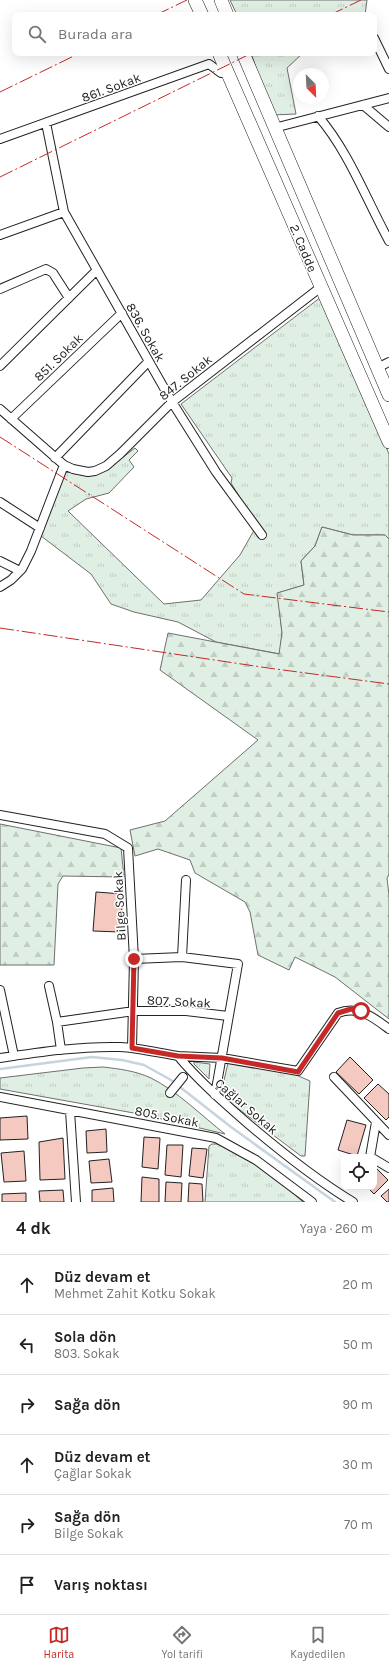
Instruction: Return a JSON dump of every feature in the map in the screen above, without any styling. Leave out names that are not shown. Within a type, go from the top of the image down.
[{"type":"main road","points":[[195,0],[201,12]]},
{"type":"main road","points":[[221,0],[226,12]]},
{"type":"main road","name":"2. Cadde","points":[[220,56],[389,442]]},
{"type":"main road","name":"2. Cadde","points":[[244,56],[389,395]]},
{"type":"street","points":[[377,44],[389,69]]},
{"type":"street","name":"861. Sokak","points":[[0,139],[209,64],[221,73],[227,72]]},
{"type":"street","points":[[274,128],[389,98]]},
{"type":"street","points":[[363,105],[389,127]]},
{"type":"street","points":[[318,116],[330,130],[341,148],[389,239]]},
{"type":"street","name":"836. Sokak","points":[[46,123],[64,212],[172,402],[216,472],[262,535]]},
{"type":"street","points":[[0,235],[64,212]]},
{"type":"street","points":[[0,289],[46,269],[53,273],[69,298]]},
{"type":"street","points":[[0,366],[97,270]]},
{"type":"street","name":"847. Sokak","points":[[64,465],[73,469],[88,472],[96,471],[106,466],[172,402],[321,287]]},
{"type":"street","name":"851. Sokak","points":[[11,419],[122,313]]},
{"type":"street","points":[[55,458],[148,362]]},
{"type":"street","points":[[377,368],[389,362]]},
{"type":"street","points":[[0,409],[64,465],[31,551],[20,570],[11,580],[0,587]]},
{"type":"street","points":[[0,502],[40,528]]},
{"type":"street","points":[[0,560],[20,570]]},
{"type":"street","name":"Bilge Sokak","points":[[0,815],[105,834],[128,848],[134,959],[132,1048]]},
{"type":"street","points":[[182,957],[186,880]]},
{"type":"street","points":[[134,959],[182,957],[238,964],[215,1096]]},
{"type":"street","points":[[49,986],[57,1022],[61,1050]]},
{"type":"street","points":[[0,990],[14,1056]]},
{"type":"street","points":[[0,1058],[61,1050],[132,1048],[178,1056],[222,1058],[298,1072],[338,1013],[351,1009],[361,1011],[389,1029]]},
{"type":"street","name":"807. Sokak","points":[[57,1022],[134,1011],[186,1011],[228,1016]]},
{"type":"street","name":"Çağlar Sokak","points":[[178,1056],[189,1070],[215,1096],[276,1148],[335,1191],[353,1202]]},
{"type":"street","points":[[170,1093],[183,1077]]},
{"type":"street","points":[[334,1077],[389,1135]]},
{"type":"street","name":"805. Sokak","points":[[0,1097],[216,1138],[256,1160],[312,1202]]},
{"type":"street","points":[[70,1111],[76,1202]]},
{"type":"street","points":[[371,1154],[376,1122]]},
{"type":"street","points":[[377,1161],[389,1168]]},
{"type":"green space","points":[[230,0],[367,0],[365,12],[236,12]]},
{"type":"green space","points":[[252,56],[300,56],[287,68],[296,114],[272,115]]},
{"type":"green space","points":[[321,297],[389,454],[389,539],[385,535],[353,535],[322,527],[315,546],[301,561],[304,585],[278,593],[282,633],[280,654],[216,642],[178,622],[134,612],[111,604],[91,574],[41,536],[64,473],[110,467],[135,448],[138,451],[129,460],[134,467],[109,493],[86,499],[68,511],[164,604],[201,600],[240,555],[257,525],[231,483],[232,478],[181,404]]},
{"type":"green space","points":[[322,527],[353,535],[385,535],[389,539],[389,875],[387,878],[389,895],[389,1019],[335,977],[295,957],[289,970],[258,955],[250,912],[245,902],[195,873],[190,860],[158,849],[135,856],[130,830],[165,821],[258,740],[160,670],[168,633],[279,654],[282,633],[277,593],[304,585],[301,561],[315,546]]},
{"type":"green space","points":[[0,824],[121,848],[124,877],[63,876],[58,884],[54,965],[0,965]]},
{"type":"green space","points":[[194,1062],[210,1064],[209,1079],[194,1064]]},
{"type":"green space","points":[[231,1062],[294,1074],[310,1081],[305,1156],[301,1156],[224,1098],[222,1089],[228,1063]]},
{"type":"green space","points":[[103,1067],[134,1072],[161,1083],[225,1134],[145,1115],[0,1089],[0,1078]]},
{"type":"green space","points":[[212,1144],[221,1144],[245,1156],[270,1173],[303,1202],[205,1202],[209,1146]]},
{"type":"building","points":[[96,892],[123,894],[120,932],[93,931]]},
{"type":"building","points":[[350,1057],[373,1080],[359,1094],[336,1072]]},
{"type":"building","points":[[378,1084],[389,1094],[389,1117],[386,1120],[364,1098]]},
{"type":"building","points":[[27,1116],[28,1139],[0,1140],[0,1118]]},
{"type":"building","points":[[347,1120],[366,1125],[358,1154],[351,1154],[338,1150]]},
{"type":"building","points":[[106,1129],[107,1152],[87,1153],[86,1131]]},
{"type":"building","points":[[144,1137],[160,1138],[158,1169],[142,1167]]},
{"type":"building","points":[[63,1138],[65,1179],[40,1180],[39,1142]]},
{"type":"building","points":[[167,1145],[183,1145],[181,1177],[165,1175]]},
{"type":"building","points":[[192,1148],[207,1149],[203,1178],[189,1176]]},
{"type":"building","points":[[24,1151],[26,1181],[4,1182],[1,1153]]},
{"type":"building","points":[[109,1159],[112,1182],[91,1183],[89,1161]]},
{"type":"building","points":[[377,1169],[388,1180],[374,1194],[370,1190],[377,1190]]},
{"type":"building","points":[[142,1177],[159,1179],[159,1202],[141,1202]]},
{"type":"building","points":[[166,1182],[182,1183],[181,1202],[165,1202]]},
{"type":"building","points":[[189,1183],[202,1184],[203,1202],[188,1202]]},
{"type":"building","points":[[113,1188],[114,1202],[92,1202],[92,1190]]},
{"type":"building","points":[[389,1189],[389,1202],[387,1202],[381,1196]]},
{"type":"building","points":[[63,1190],[64,1202],[40,1202],[39,1191]]},
{"type":"building","points":[[26,1193],[26,1202],[2,1202],[2,1194]]},
{"type":"waterway","points":[[0,1069],[92,1057],[122,1060],[144,1065],[171,1080],[231,1127],[335,1202]]},
{"type":"power","points":[[162,12],[187,0]]},
{"type":"power","points":[[336,12],[361,0]]},
{"type":"power","points":[[0,92],[74,56]]},
{"type":"power","points":[[0,177],[246,56]]},
{"type":"power","points":[[0,437],[244,594],[389,612]]},
{"type":"power","points":[[0,628],[268,668],[389,684]]},
{"type":"route","points":[[134,959],[132,1048],[178,1056],[222,1058],[298,1072],[338,1013],[351,1009],[361,1011]]}]
